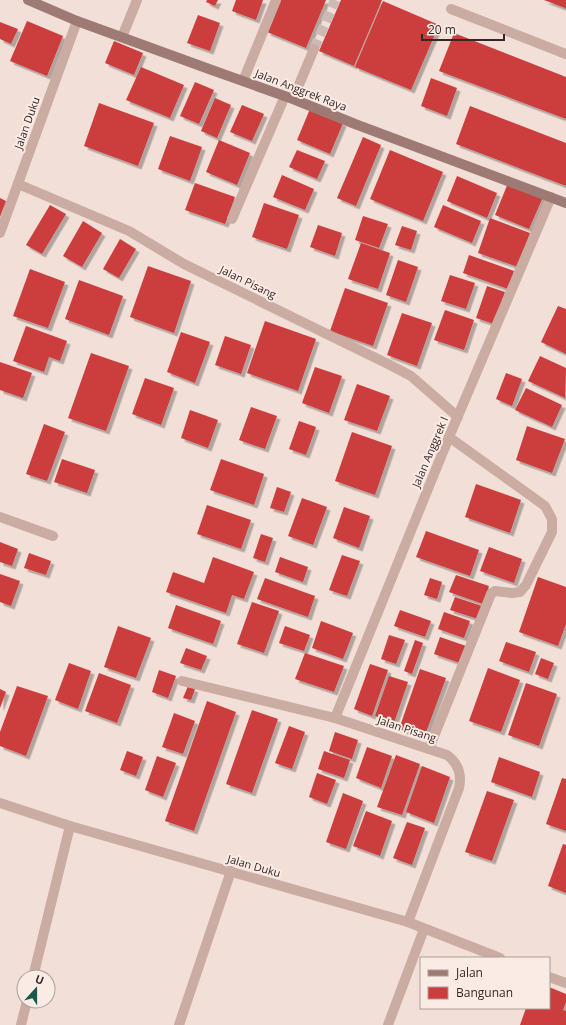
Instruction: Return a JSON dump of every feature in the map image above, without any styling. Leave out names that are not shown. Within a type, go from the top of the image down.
[{"type":"street","name":"Jalan Anggrek Raya","points":[[28,0],[77,21],[289,97],[355,124],[566,203]]},
{"type":"street","points":[[122,37],[137,0]]},
{"type":"street","points":[[243,81],[276,0]]},
{"type":"street","points":[[451,9],[566,54]]},
{"type":"street","name":"Jalan Duku","points":[[0,232],[77,21]]},
{"type":"street","points":[[232,219],[289,97],[314,49]]},
{"type":"street","name":"Jalan Pisang","points":[[18,184],[129,231],[184,264],[411,376],[458,417]]},
{"type":"street","name":"Jalan Anggrek I","points":[[335,718],[449,437],[551,197]]},
{"type":"street","points":[[429,749],[491,594],[495,591],[512,593],[520,592],[526,585],[552,532],[552,519],[545,506],[449,437]]},
{"type":"street","points":[[0,517],[53,536]]},
{"type":"street","name":"Jalan Pisang","points":[[182,681],[335,718],[447,754],[453,759],[458,768],[461,779],[459,788],[408,922]]},
{"type":"street","name":"Jalan Duku","points":[[0,803],[70,826],[408,922],[497,957]]},
{"type":"street","points":[[35,969],[70,826]]},
{"type":"street","points":[[179,1025],[232,871]]},
{"type":"street","points":[[388,1025],[424,929]]},
{"type":"street","points":[[550,977],[566,983]]},
{"type":"street","points":[[21,1025],[25,1009]]},
{"type":"building","points":[[207,0],[218,0],[215,6],[206,2]]},
{"type":"building","points":[[236,0],[263,0],[256,20],[232,11]]},
{"type":"building","points":[[281,0],[326,0],[306,48],[267,32]]},
{"type":"building","points":[[341,0],[382,0],[354,66],[319,51]]},
{"type":"building","points":[[544,0],[566,0],[566,9],[565,8]]},
{"type":"building","points":[[383,1],[439,25],[411,90],[355,67]]},
{"type":"building","points":[[198,15],[220,23],[210,51],[187,43]]},
{"type":"building","points":[[27,21],[63,36],[47,76],[10,61]]},
{"type":"building","points":[[0,22],[18,29],[11,44],[0,39]]},
{"type":"building","points":[[454,33],[566,77],[566,119],[439,71]]},
{"type":"building","points":[[114,41],[143,53],[134,75],[105,63]]},
{"type":"building","points":[[141,67],[184,85],[170,118],[126,100]]},
{"type":"building","points":[[431,78],[457,88],[447,116],[421,106]]},
{"type":"building","points":[[195,82],[214,90],[199,124],[180,116]]},
{"type":"building","points":[[215,98],[231,105],[217,138],[201,131]]},
{"type":"building","points":[[99,103],[154,123],[138,166],[84,146]]},
{"type":"building","points":[[242,105],[264,114],[252,141],[230,132]]},
{"type":"building","points":[[470,106],[566,143],[566,186],[456,144]]},
{"type":"building","points":[[310,109],[343,123],[330,154],[297,140]]},
{"type":"building","points":[[170,136],[202,147],[190,181],[158,169]]},
{"type":"building","points":[[363,137],[381,145],[356,206],[337,198]]},
{"type":"building","points":[[219,140],[250,153],[237,185],[206,172]]},
{"type":"building","points":[[297,150],[325,161],[317,179],[289,167]]},
{"type":"building","points":[[390,150],[443,172],[423,221],[370,199]]},
{"type":"building","points":[[282,175],[314,189],[305,210],[273,197]]},
{"type":"building","points":[[457,176],[497,193],[487,218],[447,201]]},
{"type":"building","points":[[195,183],[235,197],[225,224],[185,210]]},
{"type":"building","points":[[508,183],[543,197],[529,229],[495,215]]},
{"type":"building","points":[[0,198],[6,201],[0,217]]},
{"type":"building","points":[[264,203],[299,215],[287,249],[252,237]]},
{"type":"building","points":[[50,205],[66,214],[42,254],[26,245]]},
{"type":"building","points":[[443,205],[481,221],[472,243],[434,227]]},
{"type":"building","points":[[363,216],[388,224],[379,248],[355,240]]},
{"type":"building","points":[[490,218],[530,233],[518,267],[478,253]]},
{"type":"building","points":[[83,221],[102,233],[82,267],[63,256]]},
{"type":"building","points":[[318,225],[342,233],[335,256],[310,247]]},
{"type":"building","points":[[402,226],[417,231],[411,250],[395,245]]},
{"type":"building","points":[[120,239],[136,249],[119,278],[103,269]]},
{"type":"building","points":[[361,243],[390,253],[378,289],[348,279]]},
{"type":"building","points":[[469,255],[514,271],[508,289],[463,273]]},
{"type":"building","points":[[398,260],[418,267],[406,302],[386,295]]},
{"type":"building","points":[[148,266],[191,281],[174,333],[130,317]]},
{"type":"building","points":[[30,269],[65,282],[48,328],[13,316]]},
{"type":"building","points":[[450,275],[475,283],[466,309],[441,301]]},
{"type":"building","points":[[79,280],[123,296],[109,335],[65,319]]},
{"type":"building","points":[[487,286],[505,292],[494,324],[476,318]]},
{"type":"building","points":[[345,288],[388,303],[373,346],[330,331]]},
{"type":"building","points":[[558,306],[566,309],[566,354],[541,342]]},
{"type":"building","points":[[445,310],[474,320],[464,350],[434,340]]},
{"type":"building","points":[[402,313],[432,323],[417,366],[387,355]]},
{"type":"building","points":[[265,321],[316,339],[298,391],[247,373]]},
{"type":"building","points":[[26,326],[67,341],[60,361],[49,357],[44,372],[13,361]]},
{"type":"building","points":[[181,332],[210,342],[195,383],[167,372]]},
{"type":"building","points":[[225,336],[251,345],[241,374],[215,365]]},
{"type":"building","points":[[91,353],[129,366],[106,431],[68,418]]},
{"type":"building","points":[[540,356],[566,368],[565,398],[528,381]]},
{"type":"building","points":[[0,362],[32,373],[23,398],[0,390]]},
{"type":"building","points":[[315,367],[342,376],[329,413],[302,403]]},
{"type":"building","points":[[506,373],[522,379],[512,406],[496,399]]},
{"type":"building","points":[[145,378],[174,388],[161,425],[132,414]]},
{"type":"building","points":[[357,384],[390,396],[377,431],[344,420]]},
{"type":"building","points":[[526,388],[562,405],[552,427],[515,410]]},
{"type":"building","points":[[251,407],[277,416],[265,449],[239,440]]},
{"type":"building","points":[[190,410],[218,420],[208,448],[181,438]]},
{"type":"building","points":[[299,421],[316,427],[306,455],[289,449]]},
{"type":"building","points":[[44,424],[65,432],[47,481],[26,474]]},
{"type":"building","points":[[527,426],[565,439],[552,473],[516,460]]},
{"type":"building","points":[[352,432],[392,446],[375,495],[335,481]]},
{"type":"building","points":[[62,459],[95,470],[87,493],[54,482]]},
{"type":"building","points":[[221,459],[264,474],[254,505],[210,490]]},
{"type":"building","points":[[476,484],[521,500],[510,533],[465,517]]},
{"type":"building","points":[[277,487],[291,492],[284,512],[270,508]]},
{"type":"building","points":[[302,498],[327,507],[313,545],[288,536]]},
{"type":"building","points":[[207,505],[251,520],[241,549],[197,534]]},
{"type":"building","points":[[344,507],[370,516],[359,548],[333,538]]},
{"type":"building","points":[[426,531],[479,550],[470,576],[416,557]]},
{"type":"building","points":[[261,534],[273,538],[265,562],[253,558]]},
{"type":"building","points":[[0,542],[18,549],[12,566],[0,562]]},
{"type":"building","points":[[489,547],[522,559],[514,583],[480,571]]},
{"type":"building","points":[[29,553],[51,561],[46,575],[24,568]]},
{"type":"building","points":[[342,555],[360,561],[347,596],[329,590]]},
{"type":"building","points":[[213,557],[254,572],[244,599],[232,595],[226,613],[166,592],[173,572],[204,583]]},
{"type":"building","points":[[280,557],[308,567],[303,582],[275,572]]},
{"type":"building","points":[[0,574],[20,581],[11,606],[0,602]]},
{"type":"building","points":[[456,575],[489,586],[483,604],[449,592]]},
{"type":"building","points":[[538,577],[566,587],[566,624],[558,646],[519,632]]},
{"type":"building","points":[[265,578],[315,596],[308,617],[257,599]]},
{"type":"building","points":[[430,578],[442,582],[437,599],[424,595]]},
{"type":"building","points":[[455,597],[482,606],[478,619],[450,610]]},
{"type":"building","points":[[252,602],[279,611],[264,653],[237,644]]},
{"type":"building","points":[[176,605],[221,621],[213,644],[168,628]]},
{"type":"building","points":[[400,610],[431,621],[425,637],[394,626]]},
{"type":"building","points":[[444,612],[470,621],[464,638],[438,629]]},
{"type":"building","points":[[321,621],[353,633],[343,659],[312,648]]},
{"type":"building","points":[[118,626],[151,638],[136,678],[104,667]]},
{"type":"building","points":[[285,626],[310,635],[304,651],[279,643]]},
{"type":"building","points":[[389,635],[405,640],[396,664],[381,659]]},
{"type":"building","points":[[440,637],[466,646],[460,663],[434,654]]},
{"type":"building","points":[[415,640],[423,643],[412,674],[404,671]]},
{"type":"building","points":[[506,642],[536,652],[529,672],[499,661]]},
{"type":"building","points":[[186,648],[207,656],[201,670],[180,663]]},
{"type":"building","points":[[305,653],[344,666],[334,692],[295,679]]},
{"type":"building","points":[[541,658],[554,663],[548,679],[535,674]]},
{"type":"building","points":[[69,663],[91,671],[78,709],[55,700]]},
{"type":"building","points":[[370,664],[388,670],[372,716],[354,709]]},
{"type":"building","points":[[488,668],[520,680],[501,732],[469,721]]},
{"type":"building","points":[[420,669],[446,678],[424,738],[399,729]]},
{"type":"building","points":[[159,670],[176,676],[168,698],[152,692]]},
{"type":"building","points":[[99,673],[131,685],[117,723],[85,711]]},
{"type":"building","points":[[389,676],[408,682],[394,723],[375,716]]},
{"type":"building","points":[[526,683],[557,694],[539,746],[508,735]]},
{"type":"building","points":[[17,686],[48,696],[26,756],[0,746],[0,732]]},
{"type":"building","points":[[188,686],[195,689],[191,700],[183,698]]},
{"type":"building","points":[[0,689],[6,692],[0,708]]},
{"type":"building","points":[[207,701],[236,712],[194,831],[165,821]]},
{"type":"building","points":[[252,710],[278,719],[252,793],[226,784]]},
{"type":"building","points":[[174,713],[195,721],[183,754],[162,747]]},
{"type":"building","points":[[289,726],[305,732],[292,769],[275,763]]},
{"type":"building","points":[[335,732],[358,740],[352,759],[329,751]]},
{"type":"building","points":[[367,747],[392,756],[381,788],[356,778]]},
{"type":"building","points":[[127,751],[143,757],[136,776],[120,770]]},
{"type":"building","points":[[324,751],[350,760],[344,778],[318,769]]},
{"type":"building","points":[[396,755],[420,764],[402,815],[377,807]]},
{"type":"building","points":[[157,756],[176,763],[163,797],[145,790]]},
{"type":"building","points":[[499,757],[540,772],[532,797],[491,782]]},
{"type":"building","points":[[422,766],[450,777],[434,823],[406,812]]},
{"type":"building","points":[[317,773],[336,780],[327,804],[309,797]]},
{"type":"building","points":[[562,778],[566,779],[566,831],[546,824]]},
{"type":"building","points":[[487,791],[514,800],[492,861],[465,852]]},
{"type":"building","points":[[343,793],[363,801],[346,849],[326,842]]},
{"type":"building","points":[[366,811],[392,821],[380,856],[353,846]]},
{"type":"building","points":[[407,822],[425,828],[412,865],[393,858]]},
{"type":"building","points":[[563,844],[566,845],[566,893],[548,886]]},
{"type":"building","points":[[550,987],[566,994],[566,1002],[563,1010],[566,1011],[566,1025],[520,1025],[526,1009],[550,1009]]},
{"type":"tunnel","points":[[314,49],[335,0]]}]
